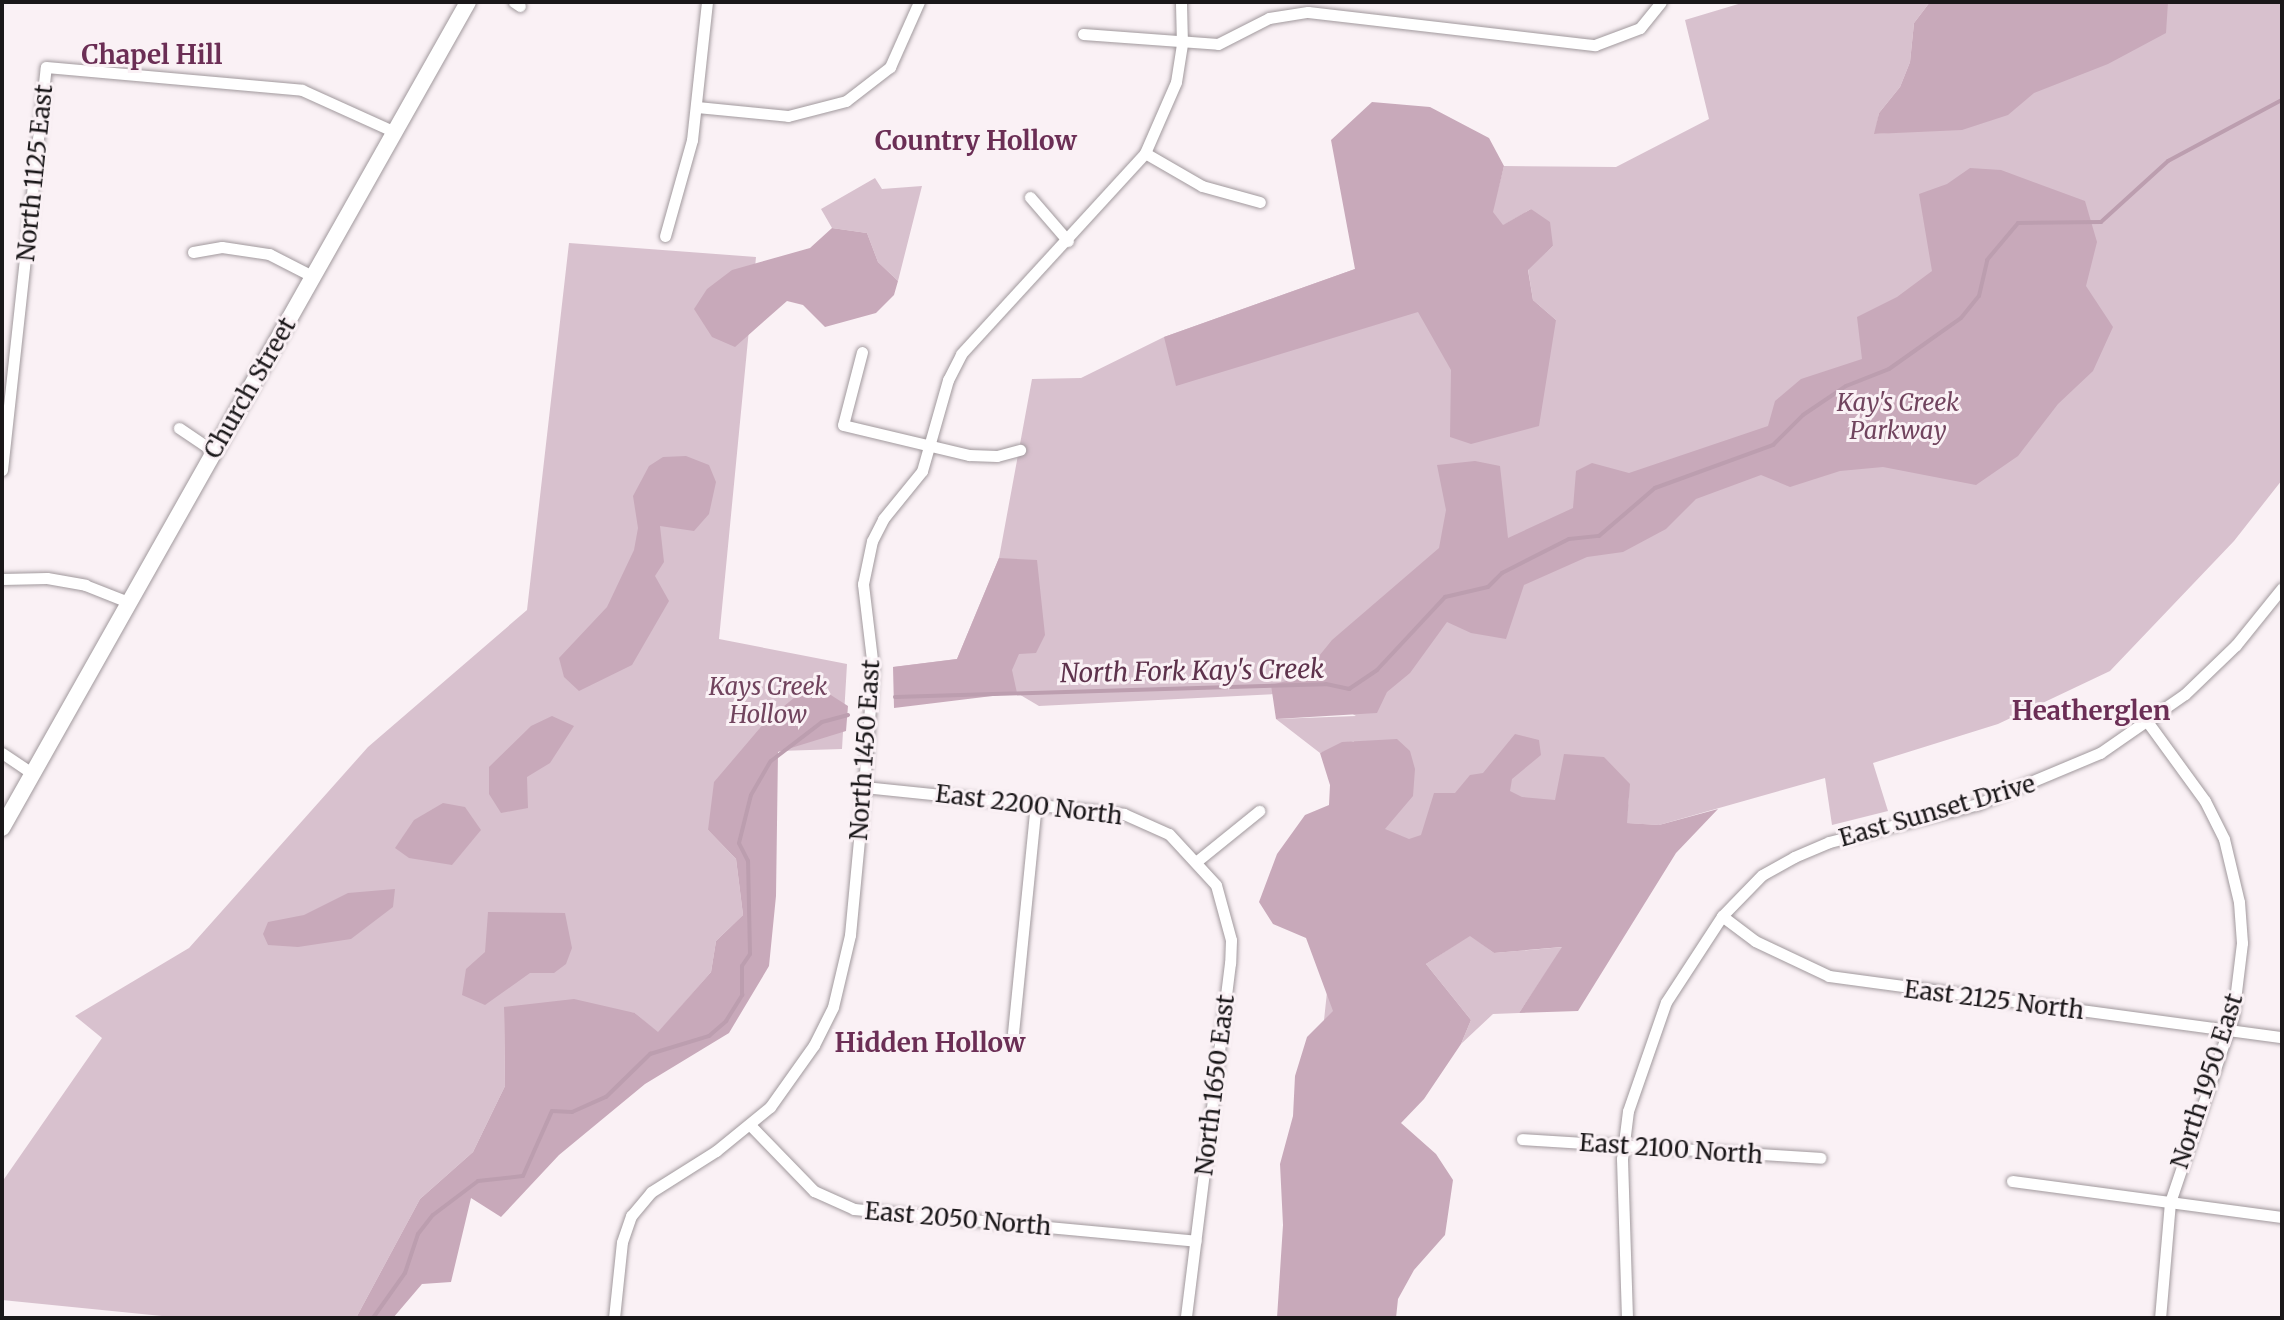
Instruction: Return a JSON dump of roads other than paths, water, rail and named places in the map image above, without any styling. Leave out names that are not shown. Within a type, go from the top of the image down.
[{"type":"street","name":"Church Street","points":[[2,828],[468,2]]},
{"type":"street","points":[[665,236],[697,107],[707,2]]},
{"type":"street","points":[[697,107],[788,116],[846,101],[890,67],[919,2]]},
{"type":"street","name":"North 1450 East","points":[[614,1318],[622,1242],[631,1216],[651,1192],[751,1126],[791,1081],[833,1007],[850,935],[873,668],[864,608],[866,562],[883,519],[913,485],[930,447],[948,380],[961,354],[981,327],[1068,241],[1145,153],[1166,111],[1182,44],[1181,2]]},
{"type":"street","points":[[1083,34],[1182,44],[1218,44],[1269,18],[1308,12],[1595,45],[1640,28],[1661,2]]},
{"type":"street","name":"North 1125 East","points":[[2,470],[46,67],[302,90],[393,131]]},
{"type":"street","points":[[1145,153],[1202,186],[1260,202]]},
{"type":"street","points":[[1030,197],[1068,241]]},
{"type":"street","points":[[193,252],[222,247],[269,254],[314,277]]},
{"type":"street","points":[[862,352],[843,425],[985,457],[1020,450]]},
{"type":"street","points":[[179,428],[213,451]]},
{"type":"street","points":[[2,579],[47,578],[85,585],[128,602]]},
{"type":"street","name":"East Sunset Drive","points":[[1627,1318],[1623,1146],[1639,1071],[1666,1002],[1722,916],[1762,875],[1794,857],[1829,842],[1978,804],[2053,777],[2149,724],[2236,645],[2282,588]]},
{"type":"street","name":"North 1950 East","points":[[2149,724],[2205,801],[2233,872],[2242,943],[2228,1030],[2170,1202],[2160,1318]]},
{"type":"street","points":[[2,753],[32,773]]},
{"type":"street","name":"East 2200 North","points":[[864,787],[1098,808],[1148,823],[1197,861]]},
{"type":"street","points":[[1013,1033],[1036,803]]},
{"type":"street","points":[[1197,861],[1259,811]]},
{"type":"street","name":"North 1650 East","points":[[1186,1318],[1231,940],[1216,885],[1197,861]]},
{"type":"street","name":"East 2125 North","points":[[1722,916],[1755,941],[1829,976],[2282,1037]]},
{"type":"street","name":"East 2050 North","points":[[751,1126],[814,1191],[854,1209],[1196,1241]]},
{"type":"street","name":"East 2100 North","points":[[1522,1139],[1820,1158]]},
{"type":"street","points":[[2012,1181],[2282,1217]]},
{"type":"waterway","name":"North Fork Kay's Creek","points":[[895,697],[1326,684],[1349,689],[1377,670],[1445,597],[1488,587],[1502,573],[1569,539],[1599,536],[1655,488],[1773,445],[1803,415],[1846,386],[1889,369],[1961,318],[1979,296],[1987,260],[2018,223],[2101,222],[2168,161],[2282,100]]},
{"type":"waterway","name":"North Fork Kay's Creek","points":[[373,1318],[405,1273],[418,1234],[433,1215],[478,1181],[523,1176],[552,1111],[572,1112],[606,1097],[650,1054],[709,1036],[726,1021],[742,995],[742,966],[750,954],[748,861],[739,843],[751,795],[771,761],[822,722],[848,715]]},
{"type":"district","name":"Chapel Hill","points":[[152,55]]},
{"type":"district","name":"Country Hollow","points":[[976,141]]},
{"type":"district","name":"Heatherglen","points":[[2091,711]]},
{"type":"district","name":"Hidden Hollow","points":[[930,1043]]},
{"type":"park label","name":"Kay's Creek Parkway","points":[[1898,417]]},
{"type":"park label","name":"Kays Creek Hollow","points":[[768,701]]}]
